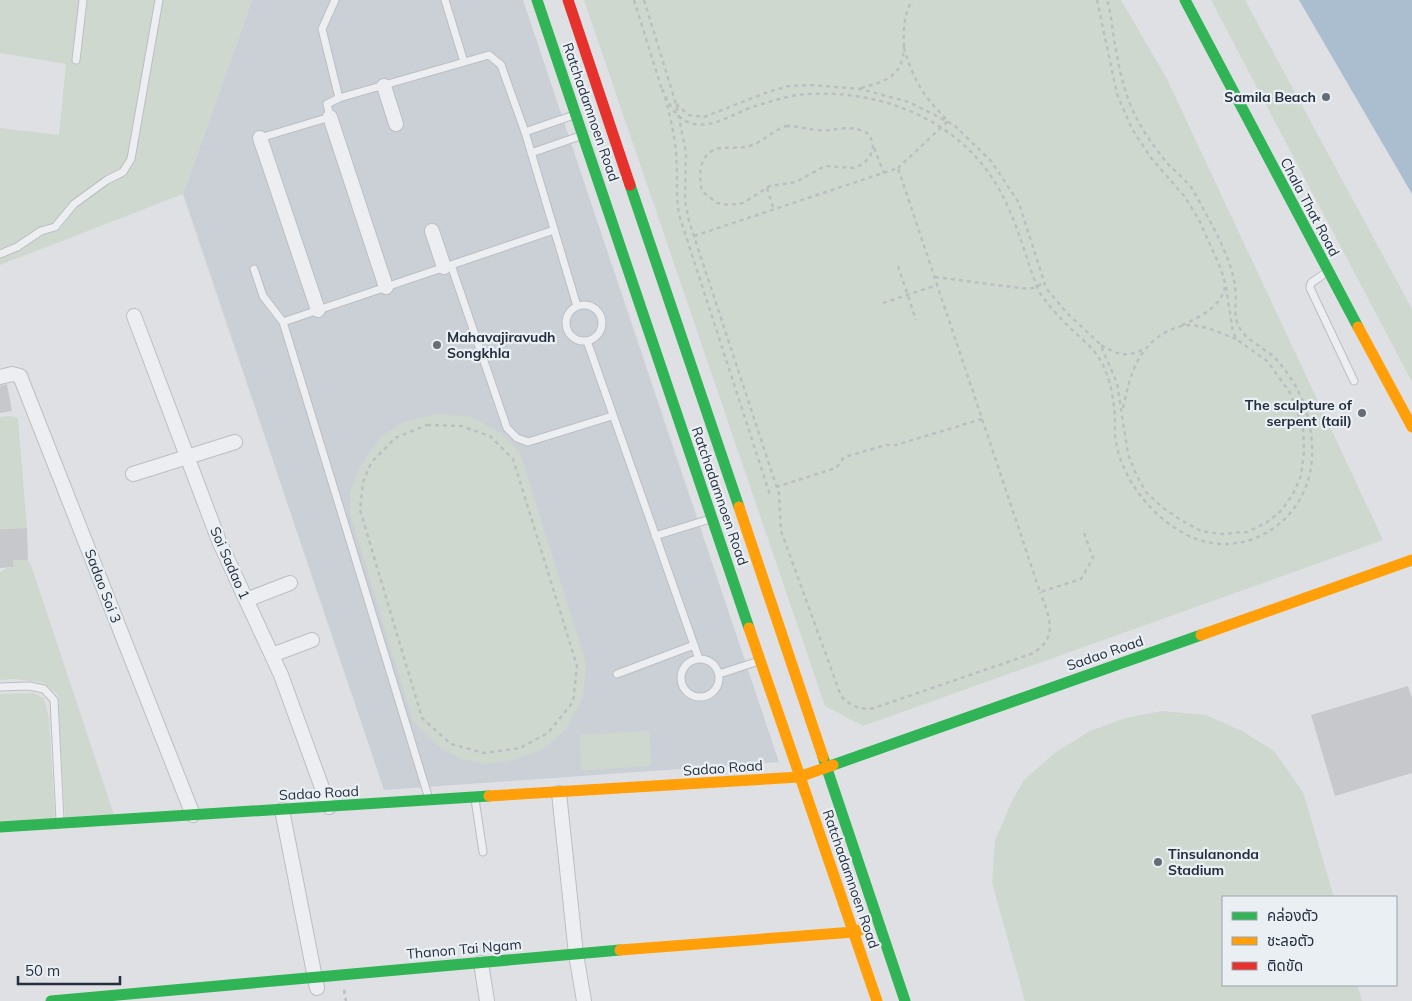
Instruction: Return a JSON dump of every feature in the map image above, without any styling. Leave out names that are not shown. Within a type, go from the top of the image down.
[{"type":"street","name":"Ratchadamnoen Road","points":[[537,0],[799,777],[877,1001]]},
{"type":"street","name":"Ratchadamnoen Road","points":[[568,0],[905,1001]]},
{"type":"street","name":"Chala That Road","points":[[1185,0],[1412,427]]},
{"type":"street","points":[[384,86],[396,124]]},
{"type":"street","points":[[330,117],[386,287]]},
{"type":"street","points":[[260,138],[318,310]]},
{"type":"street","points":[[432,230],[448,266]]},
{"type":"street","name":"Soi Sadao 1","points":[[134,316],[218,541],[281,675],[329,807]]},
{"type":"street","name":"Sadao Soi 3","points":[[0,378],[12,374],[20,376],[193,815]]},
{"type":"street","points":[[133,474],[235,442]]},
{"type":"street","name":"Sadao Road","points":[[0,827],[799,777],[1412,560]]},
{"type":"street","points":[[246,600],[290,583]]},
{"type":"street","points":[[272,655],[312,640]]},
{"type":"street","points":[[559,793],[576,954],[584,1001]]},
{"type":"street","points":[[282,810],[316,983]]},
{"type":"street","name":"Thanon Tai Ngam","points":[[51,1001],[204,994],[316,983],[481,963],[854,932],[878,925]]},
{"type":"street","points":[[481,963],[487,1001]]},
{"type":"lane","points":[[76,60],[82,0]]},
{"type":"lane","points":[[0,254],[41,230],[55,227],[74,204],[107,180],[123,172],[131,159],[158,0]]},
{"type":"lane","points":[[335,0],[322,29],[339,98]]},
{"type":"lane","points":[[445,0],[464,62]]},
{"type":"lane","points":[[260,138],[330,117],[327,104],[339,98],[489,55],[501,65],[531,153],[577,306]]},
{"type":"lane","points":[[524,132],[576,115]]},
{"type":"lane","points":[[531,153],[583,135]]},
{"type":"lane","points":[[282,322],[554,230]]},
{"type":"lane","points":[[448,266],[507,428],[517,438],[528,442],[612,416]]},
{"type":"lane","points":[[254,269],[263,296],[282,322],[429,801]]},
{"type":"lane","points":[[1328,272],[1311,282],[1310,288],[1354,381]]},
{"type":"lane","points":[[577,306],[589,306],[600,314],[602,320],[600,332],[596,337],[587,341],[575,338],[567,329],[568,315],[577,306]]},
{"type":"lane","points":[[587,341],[699,659]]},
{"type":"lane","points":[[655,536],[712,518]]},
{"type":"lane","points":[[616,674],[694,645]]},
{"type":"lane","points":[[699,659],[706,659],[713,663],[719,674],[717,688],[704,697],[690,694],[685,690],[681,677],[683,669],[687,664],[699,659]]},
{"type":"lane","points":[[719,674],[761,660]]},
{"type":"lane","points":[[0,687],[29,686],[44,689],[54,700],[60,823]]},
{"type":"lane","points":[[475,798],[483,852]]},
{"type":"path","points":[[634,0],[671,122],[676,151],[677,206],[680,218],[770,495]]},
{"type":"path","points":[[644,0],[676,104],[686,152],[685,201],[694,236],[779,494],[781,531],[841,696],[848,703],[866,710],[883,706],[1031,654],[1048,641],[1049,623],[1047,610],[898,168]]},
{"type":"path","points":[[860,88],[880,83],[892,76],[900,67],[904,48],[903,30],[907,10],[912,0]]},
{"type":"path","points":[[1097,0],[1117,94],[1132,129],[1151,158],[1185,197],[1199,220],[1221,269],[1226,286],[1230,321],[1233,333],[1239,341]]},
{"type":"path","points":[[662,89],[672,109],[684,120],[693,123],[716,122],[756,105],[788,97],[824,94],[847,95],[897,106],[919,114],[948,131],[984,166],[1002,192],[1016,223],[1038,290],[1044,300],[1100,358],[1113,396],[1116,442],[1121,459],[1131,481],[1144,500],[1159,516],[1173,526],[1188,535],[1209,543],[1238,543],[1254,540],[1272,530],[1291,512],[1306,485],[1312,458],[1307,412],[1290,377],[1274,358],[1243,334],[1238,326],[1235,312],[1235,286],[1228,262],[1211,223],[1192,189],[1167,163],[1146,134],[1133,111],[1124,85],[1107,0]]},
{"type":"path","points":[[904,48],[917,84],[930,103],[991,160],[1019,203],[1046,288],[1067,313],[1100,344],[1120,355],[1132,355],[1143,350],[1158,336],[1206,313],[1222,298],[1226,286]]},
{"type":"path","points":[[676,104],[689,115],[704,117],[768,92],[789,86],[811,85],[860,88],[909,102],[948,121]]},
{"type":"path","points":[[694,236],[898,168],[948,121]]},
{"type":"path","points":[[873,147],[870,157],[863,164],[854,168],[825,166],[796,182],[770,186],[743,202],[728,205],[717,202],[702,191],[699,172],[709,153],[719,148],[752,145],[775,130],[786,126],[799,126],[819,130],[842,128],[863,130],[870,135],[884,173]]},
{"type":"path","points":[[767,188],[774,210]]},
{"type":"path","points":[[898,266],[916,320]]},
{"type":"path","points":[[935,277],[1028,289],[1044,282]]},
{"type":"path","points":[[883,303],[937,285]]},
{"type":"path","points":[[1100,344],[1117,383],[1128,454],[1146,492],[1180,520],[1200,531],[1222,534],[1247,532],[1266,523],[1281,511],[1293,494],[1301,476],[1304,452],[1302,426],[1289,391],[1267,361],[1239,341],[1199,326],[1187,325],[1175,328]]},
{"type":"path","points":[[1122,410],[1129,381],[1143,350]]},
{"type":"path","points":[[776,487],[836,468],[844,457],[886,445],[896,445],[982,419]]},
{"type":"path","points":[[427,425],[461,426],[490,436],[513,459],[577,666],[573,702],[548,733],[520,748],[484,753],[451,744],[422,718],[360,510],[363,482],[371,463],[395,438],[427,425]]},
{"type":"path","points":[[1040,592],[1081,579],[1093,558],[1084,533]]},
{"type":"shaded area","points":[[0,0],[252,0],[183,194],[0,265],[0,128],[59,135],[66,64],[0,53]]},
{"type":"shaded area","name":"Mahavajiravudh Songkhla","points":[[252,0],[523,0],[779,762],[384,790],[183,194]]},
{"type":"shaded area","points":[[584,0],[1121,0],[1167,79],[1383,540],[863,726],[825,706]]},
{"type":"shaded area","points":[[1211,0],[1245,0],[1412,309],[1412,382]]},
{"type":"shaded area","points":[[438,414],[471,417],[502,434],[520,453],[586,663],[583,697],[565,730],[543,749],[512,760],[487,764],[461,759],[438,746],[413,721],[350,513],[350,493],[359,468],[381,437],[404,422]]},
{"type":"shaded area","points":[[10,416],[18,418],[27,528],[0,529],[0,417]]},
{"type":"shaded area","points":[[13,560],[28,560],[31,565],[114,815],[65,819],[58,695],[44,683],[15,679],[0,680],[0,572],[14,567]]},
{"type":"shaded area","points":[[34,693],[44,698],[49,718],[55,820],[0,824],[0,694]]},
{"type":"shaded area","name":"Tinsulanonda Stadium","points":[[1162,711],[1206,715],[1242,731],[1274,751],[1303,792],[1334,896],[1222,896],[1222,986],[1357,986],[1362,1001],[1025,1001],[992,883],[995,841],[1011,803],[1024,780],[1056,752],[1090,731],[1126,718]]},
{"type":"shaded area","points":[[649,731],[651,766],[581,770],[580,735]]},
{"type":"water","points":[[1299,0],[1412,0],[1412,194]]},
{"type":"building","points":[[7,384],[12,411],[0,413],[0,386]]},
{"type":"building","points":[[27,528],[28,560],[13,560],[14,567],[0,568],[0,529]]},
{"type":"building","points":[[1408,686],[1412,698],[1412,773],[1335,796],[1311,715]]},
{"type":"traffic: fast","points":[[537,0],[749,628]]},
{"type":"traffic: fast","points":[[1185,0],[1358,327]]},
{"type":"traffic: fast","points":[[630,185],[739,507]]},
{"type":"traffic: fast","points":[[833,765],[1201,635]]},
{"type":"traffic: fast","points":[[823,757],[905,1001]]},
{"type":"traffic: fast","points":[[0,827],[489,796]]},
{"type":"traffic: fast","points":[[51,1001],[620,950]]},
{"type":"traffic: slow","points":[[1358,327],[1412,427]]},
{"type":"traffic: slow","points":[[739,507],[823,757]]},
{"type":"traffic: slow","points":[[1201,635],[1412,560]]},
{"type":"traffic: slow","points":[[749,628],[877,1001]]},
{"type":"traffic: slow","points":[[489,796],[799,777],[833,765]]},
{"type":"traffic: slow","points":[[620,950],[854,932],[866,928]]},
{"type":"traffic: jam","points":[[568,0],[630,185]]},
{"type":"place","name":"Samila Beach","points":[[1326,97]]},
{"type":"place","name":"Mahavajiravudh Songkhla","points":[[437,345]]},
{"type":"place","name":"The sculpture of serpent (tail)","points":[[1362,413]]},
{"type":"place","name":"Tinsulanonda Stadium","points":[[1158,862]]}]
